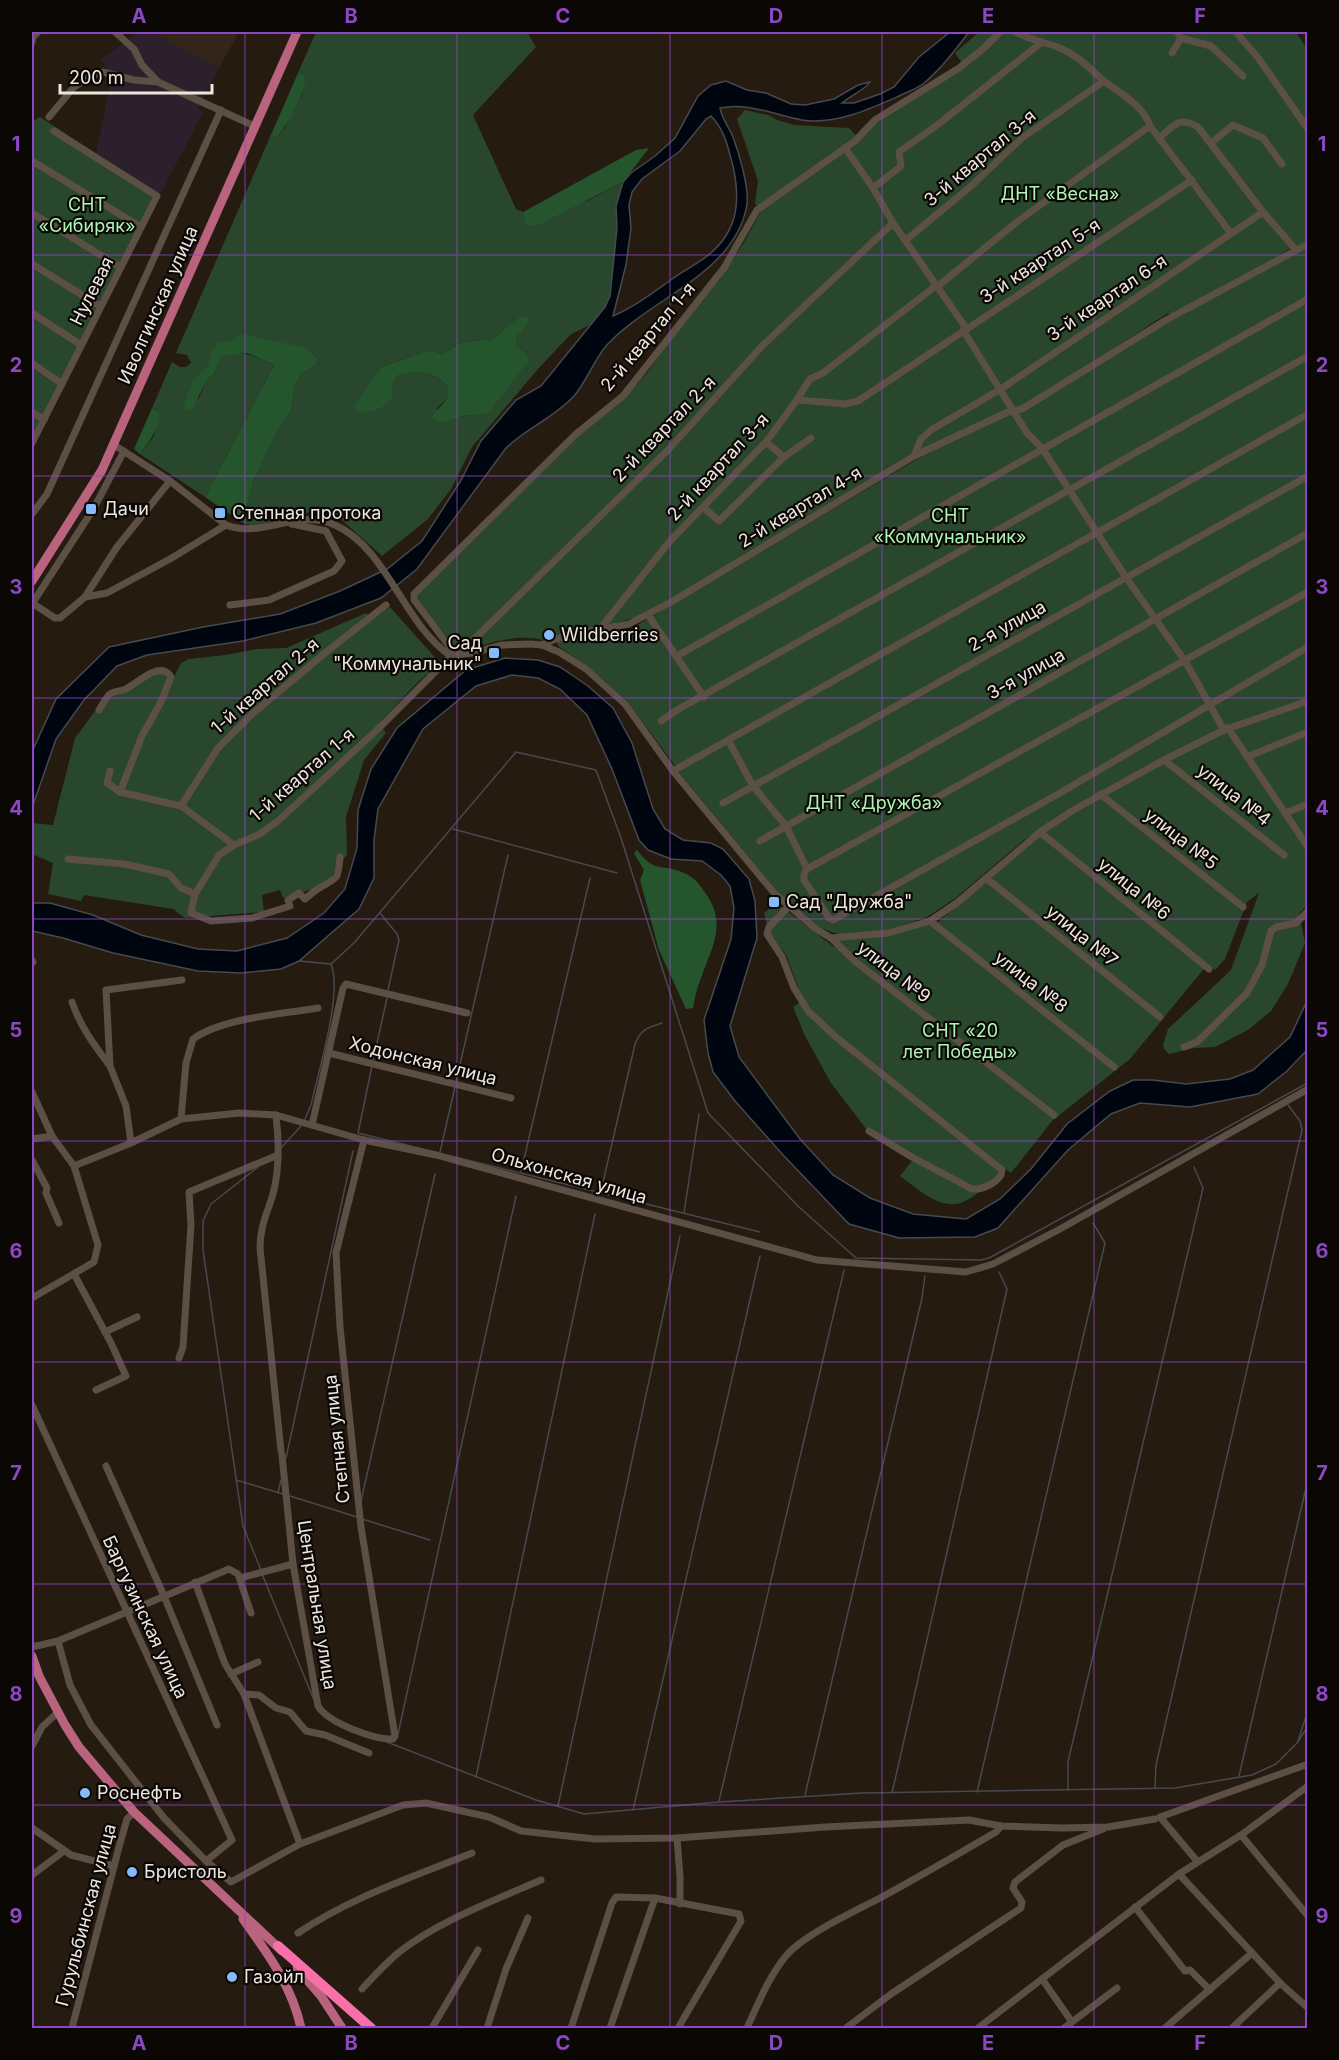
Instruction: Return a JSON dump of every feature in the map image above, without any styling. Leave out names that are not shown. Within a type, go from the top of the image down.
[{"type":"highway","points":[[278,1946],[371,2028]]},
{"type":"main road","name":"Иволгинская улица","points":[[32,572],[102,459],[290,32]]},
{"type":"main road","name":"Иволгинская улица","points":[[32,581],[102,470],[297,32]]},
{"type":"main road","points":[[32,1656],[57,1713],[80,1747],[134,1812],[278,1946],[321,1996],[342,2028]]},
{"type":"main road","points":[[230,1900],[276,1964],[298,2012],[301,2028]]},
{"type":"street","points":[[32,42],[38,32]]},
{"type":"street","points":[[115,32],[134,49],[142,65],[158,82]]},
{"type":"street","name":"2-й квартал 1-я","points":[[454,656],[452,650],[414,600],[414,594],[576,434],[622,396],[724,268],[757,210],[855,141],[875,120],[959,68],[1000,32]]},
{"type":"street","points":[[1016,32],[1061,48],[1082,60],[1104,81],[1131,100],[1148,119],[1150,126],[1230,232]]},
{"type":"street","points":[[1236,32],[1259,59],[1308,129]]},
{"type":"street","points":[[1172,53],[1179,35],[1211,46],[1244,76]]},
{"type":"street","points":[[873,188],[901,166],[899,152],[1042,42]]},
{"type":"street","points":[[49,117],[74,87],[103,72],[134,80],[158,82],[250,124]]},
{"type":"street","name":"3-й квартал 3-я","points":[[906,240],[971,186],[1022,138],[1104,81]]},
{"type":"street","points":[[32,514],[47,494],[221,110]]},
{"type":"street","points":[[1159,138],[1180,122],[1186,121],[1198,127],[1263,212],[1296,250]]},
{"type":"street","points":[[1211,143],[1233,125],[1263,138],[1282,164]]},
{"type":"street","name":"2-й квартал 3-я","points":[[600,628],[669,542],[766,442],[795,404],[810,379],[823,373],[1018,221],[1150,126]]},
{"type":"street","name":"Нулевая","points":[[32,443],[157,196],[54,131]]},
{"type":"street","points":[[845,148],[964,329],[1013,412],[1027,433],[1042,448],[1125,576],[1185,661],[1209,704],[1308,847]]},
{"type":"street","points":[[32,161],[141,227]]},
{"type":"street","name":"3-й квартал 5-я","points":[[964,329],[1192,180]]},
{"type":"street","name":"3-й квартал 6-я","points":[[1001,389],[1230,232],[1263,212]]},
{"type":"street","points":[[32,213],[120,267]]},
{"type":"street","name":"2-й квартал 2-я","points":[[454,656],[667,451],[762,346],[893,223]]},
{"type":"street","points":[[914,456],[1008,412],[1022,409],[1166,320],[1308,244]]},
{"type":"street","points":[[32,264],[100,306]]},
{"type":"street","points":[[676,656],[1308,299]]},
{"type":"street","points":[[32,313],[81,345]]},
{"type":"street","points":[[799,400],[846,404],[858,401],[964,329]]},
{"type":"street","points":[[661,722],[1308,356]]},
{"type":"street","points":[[32,363],[62,384]]},
{"type":"street","name":"2-й квартал 4-я","points":[[600,628],[628,624],[648,615],[914,456],[921,439],[931,430],[1001,389]]},
{"type":"street","points":[[32,412],[44,420]]},
{"type":"street","points":[[673,771],[1308,414]]},
{"type":"street","name":"2-й квартал 3-я","points":[[704,508],[719,521],[784,457],[811,438]]},
{"type":"street","points":[[766,442],[784,457]]},
{"type":"street","points":[[114,445],[170,481],[226,525],[244,529],[314,518],[342,528],[364,545],[421,625],[443,651],[454,656],[502,645],[542,645],[555,639],[600,628]]},
{"type":"street","points":[[124,451],[94,508],[32,604],[58,619],[85,597],[117,547],[170,481]]},
{"type":"street","name":"2-я улица","points":[[723,803],[1125,576],[1308,476]]},
{"type":"street","points":[[230,605],[269,600],[334,571],[342,561],[326,531],[287,522]]},
{"type":"street","points":[[85,597],[107,593],[226,525]]},
{"type":"street","name":"3-я улица","points":[[760,842],[1308,533]]},
{"type":"street","points":[[1308,592],[807,869],[804,880],[829,918],[833,920],[1050,798],[1308,647]]},
{"type":"street","name":"1-й квартал 2-я","points":[[181,806],[218,748],[252,714],[315,660],[386,605]]},
{"type":"street","points":[[648,615],[704,697]]},
{"type":"street","name":"улица №9","points":[[542,645],[559,652],[585,669],[625,704],[673,771],[788,907],[831,938],[856,962],[1054,1115]]},
{"type":"street","name":"1-й квартал 1-я","points":[[195,894],[219,855],[234,845],[260,834],[279,820],[454,656]]},
{"type":"street","points":[[99,710],[111,693],[125,689],[151,673],[163,670],[171,677],[161,702],[142,736],[120,792]]},
{"type":"street","points":[[831,938],[888,933],[930,921],[951,907],[1040,832],[1100,794],[1226,729],[1308,701]]},
{"type":"street","points":[[1247,757],[1308,732]]},
{"type":"street","points":[[728,740],[753,786],[786,826],[807,869]]},
{"type":"street","name":"улица №4","points":[[1164,760],[1284,855]]},
{"type":"street","points":[[110,771],[107,783],[120,792],[181,806],[234,845]]},
{"type":"street","name":"улица №5","points":[[1100,794],[1243,908]]},
{"type":"street","points":[[1285,813],[1308,804]]},
{"type":"street","name":"улица №6","points":[[1040,832],[1209,969]]},
{"type":"street","points":[[68,859],[124,864],[170,874],[180,888],[195,894],[191,913],[211,921],[252,918],[267,914],[290,906],[288,900],[299,893],[305,899],[320,887],[332,883],[339,872],[340,857]]},
{"type":"street","name":"улица №7","points":[[986,878],[1160,1017]]},
{"type":"street","points":[[788,907],[769,927],[767,934],[782,957],[794,988],[808,1011],[836,1037],[1002,1170],[1001,1175],[996,1181],[972,1189],[869,1131]]},
{"type":"street","points":[[1185,1047],[1197,1042],[1247,993],[1262,965],[1271,932],[1276,927],[1296,924],[1308,911]]},
{"type":"street","name":"улица №8","points":[[930,921],[1114,1067]]},
{"type":"street","points":[[110,1066],[106,990],[182,980]]},
{"type":"street","points":[[312,1125],[343,988],[348,984],[467,1013]]},
{"type":"street","points":[[72,1002],[82,1028],[110,1066],[126,1106],[131,1143]]},
{"type":"street","points":[[181,1119],[186,1063],[193,1039],[213,1028],[229,1023],[318,1008]]},
{"type":"street","name":"Ходонская улица","points":[[328,1053],[511,1098]]},
{"type":"street","name":"Ольхонская улица","points":[[74,1166],[131,1143],[181,1119],[239,1113],[276,1115],[364,1140],[436,1155],[817,1260],[966,1272],[980,1269],[1060,1229],[1308,1089]]},
{"type":"street","points":[[32,1092],[52,1136],[74,1166],[98,1245],[94,1262],[32,1298]]},
{"type":"street","name":"Центральная улица","points":[[276,1115],[279,1155],[273,1194],[264,1215],[260,1241],[262,1272],[293,1564],[318,1706],[323,1714],[339,1724],[391,1740],[395,1736]]},
{"type":"street","points":[[32,1139],[52,1136]]},
{"type":"street","name":"Степная улица","points":[[364,1140],[336,1253],[340,1327],[361,1527],[395,1736]]},
{"type":"street","points":[[179,1358],[183,1347],[191,1225],[189,1192],[279,1155]]},
{"type":"street","points":[[32,1160],[47,1188],[46,1193],[59,1223]]},
{"type":"street","points":[[74,1274],[126,1376],[96,1390]]},
{"type":"street","points":[[105,1332],[137,1317]]},
{"type":"street","name":"Баргузинская улица","points":[[32,1405],[232,1840],[206,1861]]},
{"type":"street","points":[[106,1466],[164,1596],[217,1725]]},
{"type":"street","points":[[240,1578],[293,1564]]},
{"type":"street","points":[[32,1647],[58,1641],[229,1569],[235,1571],[240,1578],[251,1613]]},
{"type":"street","points":[[195,1582],[225,1664],[244,1694],[300,1844]]},
{"type":"street","points":[[58,1641],[70,1685],[91,1725],[164,1818],[206,1861],[231,1882],[300,1844],[403,1804],[426,1803],[489,1817],[521,1831],[595,1839],[677,1838],[825,1827],[969,1820],[1001,1826],[1108,1827],[1155,1819]]},
{"type":"street","points":[[231,1674],[258,1662]]},
{"type":"street","points":[[244,1694],[260,1695],[276,1708],[290,1712],[306,1731],[325,1735],[369,1753]]},
{"type":"street","points":[[32,1746],[42,1727],[57,1713]]},
{"type":"street","points":[[1197,1861],[1160,1817],[1308,1764]]},
{"type":"street","points":[[978,2028],[1179,1874],[1241,1835],[1308,1786]]},
{"type":"street","name":"Гурульбинская улица","points":[[72,2028],[114,1866],[128,1819],[134,1812]]},
{"type":"street","points":[[747,2028],[778,1966],[797,1945],[986,1838],[1001,1826]]},
{"type":"street","points":[[846,2028],[891,1994],[1021,1908],[1022,1902],[1013,1888],[1015,1882],[1063,1845],[1108,1827]]},
{"type":"street","points":[[32,1828],[64,1851],[114,1866]]},
{"type":"street","points":[[1241,1835],[1308,1916]]},
{"type":"street","points":[[677,1838],[680,1904]]},
{"type":"street","points":[[32,1875],[64,1851]]},
{"type":"street","points":[[298,1933],[346,1904],[472,1853]]},
{"type":"street","points":[[1179,1874],[1280,1983],[1308,2008]]},
{"type":"street","points":[[362,1989],[397,1954],[415,1941],[489,1902],[541,1880]]},
{"type":"street","points":[[571,2028],[613,1900],[616,1898],[655,1898],[739,1914],[741,1921],[678,2028]]},
{"type":"street","points":[[610,2028],[655,1898]]},
{"type":"street","points":[[1135,1907],[1185,1971],[1190,1970],[1210,1990]]},
{"type":"street","points":[[487,2028],[506,1969],[528,1918]]},
{"type":"street","points":[[432,2028],[478,1950]]},
{"type":"street","points":[[1165,2028],[1252,1953]]},
{"type":"street","points":[[1042,1979],[1072,2022]]},
{"type":"street","points":[[1232,2028],[1280,1983]]},
{"type":"street","points":[[1064,2028],[1117,1988]]},
{"type":"shaded area","points":[[137,32],[151,32],[219,68],[198,109],[203,112],[160,195],[96,154],[112,75],[100,60]]},
{"type":"shaded area","points":[[151,32],[239,32],[219,68]]},
{"type":"shaded area","points":[[950,32],[969,32],[942,65],[921,85],[852,115],[814,121],[751,108],[720,108],[733,137],[745,180],[747,204],[740,228],[726,249],[709,267],[624,329],[606,346],[574,396],[506,448],[417,569],[381,598],[316,623],[243,641],[147,655],[117,666],[84,700],[56,739],[32,808],[32,752],[56,699],[109,647],[203,627],[280,614],[340,591],[387,569],[422,541],[460,482],[481,441],[516,400],[541,386],[605,307],[610,296],[617,228],[616,206],[623,182],[675,138],[698,96],[711,85],[726,81],[747,90],[766,93],[791,104],[805,105],[834,99],[858,85],[870,82],[842,103],[854,103],[894,87],[919,57]],"holes":[[[711,116],[720,127],[733,166],[737,201],[733,222],[722,242],[705,258],[637,303],[613,316],[626,265],[631,228],[629,205],[632,192],[642,179],[680,151]]]},
{"type":"shaded area","points":[[505,658],[538,660],[560,667],[588,686],[613,708],[632,743],[653,809],[665,829],[683,840],[711,843],[723,849],[749,879],[755,901],[757,938],[730,1026],[739,1057],[800,1139],[833,1175],[870,1198],[913,1214],[966,1219],[1000,1199],[1031,1169],[1067,1124],[1110,1091],[1133,1080],[1186,1084],[1230,1079],[1253,1070],[1290,1037],[1307,1001],[1307,1050],[1287,1071],[1258,1094],[1190,1107],[1140,1103],[1111,1114],[1068,1150],[998,1228],[975,1237],[899,1238],[849,1224],[784,1156],[735,1101],[713,1072],[704,1020],[731,939],[734,908],[730,886],[721,875],[702,861],[671,859],[648,850],[639,840],[612,769],[587,715],[560,689],[538,678],[512,675],[476,686],[423,729],[378,809],[374,840],[374,878],[359,909],[299,961],[281,969],[241,973],[198,971],[113,953],[32,931],[32,903],[50,903],[93,915],[141,935],[198,949],[237,951],[287,938],[324,913],[345,889],[357,848],[358,810],[371,769],[397,728],[466,670]]},
{"type":"green space","points":[[316,32],[527,32],[536,47],[473,115],[516,209],[523,212],[524,221],[587,201],[623,182],[616,206],[617,228],[610,296],[605,307],[591,324],[570,335],[472,447],[451,489],[428,519],[382,556],[334,513],[319,510],[252,526],[243,523],[253,482],[276,434],[292,408],[294,387],[301,374],[315,366],[318,359],[308,348],[230,341],[216,346],[208,365],[193,380],[198,400],[206,381],[214,374],[222,356],[243,353],[274,365],[205,497],[140,454],[154,436],[159,412],[152,408],[172,362],[180,367],[186,367],[191,363],[187,355],[176,353],[270,137],[278,136],[285,128],[302,94],[303,74],[298,73]],"holes":[[[518,318],[528,324],[516,338],[517,346],[525,352],[488,414],[464,416],[443,423],[437,408],[447,399],[448,387],[436,377],[425,373],[397,376],[392,387],[359,398],[372,383],[381,367],[429,350],[443,354],[462,342],[492,339]]]},
{"type":"green space","name":"ДНТ «Весна»","points":[[979,32],[1296,32],[1307,49],[1307,242],[1289,249],[1245,278],[1171,316],[1168,313],[1020,409],[927,449],[915,451],[673,600],[635,618],[543,640],[514,638],[484,645],[474,636],[466,645],[455,647],[420,604],[418,593],[579,435],[621,402],[647,373],[677,331],[720,279],[762,209],[755,204],[758,181],[737,119],[745,110],[768,115],[794,125],[849,128],[860,140],[876,124],[964,66],[955,53]]},
{"type":"green space","points":[[298,73],[303,74],[306,79],[298,102],[278,136],[270,137]]},
{"type":"green space","name":"СНТ «Сибиряк»","points":[[40,117],[160,195],[32,450],[32,122]]},
{"type":"green space","points":[[649,148],[623,182],[538,225],[528,225],[524,221],[523,212],[636,150]]},
{"type":"green space","name":"СНТ «Коммунальник»","points":[[1307,247],[1307,412],[676,767],[627,701],[590,668],[558,646],[555,639],[561,641],[608,631],[619,636],[924,455],[1010,414],[1168,322]]},
{"type":"green space","points":[[523,316],[528,318],[528,324],[516,338],[517,346],[525,352],[529,360],[488,414],[464,416],[443,423],[435,421],[432,416],[447,399],[448,387],[436,377],[425,373],[397,376],[392,387],[393,396],[378,409],[360,413],[355,408],[381,367],[429,350],[443,354],[462,342],[492,339]]},
{"type":"green space","points":[[240,334],[308,348],[318,359],[315,366],[301,374],[294,387],[292,408],[276,434],[253,482],[243,523],[205,497],[274,365],[247,353],[222,356],[193,408],[189,410],[184,404],[193,380],[208,365],[212,350],[219,343],[230,341]]},
{"type":"green space","points":[[152,408],[159,412],[158,424],[140,454],[134,449]]},
{"type":"green space","name":"ДНТ «Дружба»","points":[[1307,416],[1307,700],[1218,730],[1075,805],[1024,840],[957,897],[927,917],[886,931],[838,934],[817,927],[777,891],[678,771],[1045,566]]},
{"type":"green space","points":[[390,607],[440,663],[417,683],[378,724],[386,733],[364,760],[346,817],[347,854],[326,885],[283,898],[280,890],[262,895],[264,912],[185,918],[173,909],[84,895],[81,901],[48,894],[53,863],[32,854],[32,823],[53,825],[75,738],[95,711],[99,713],[112,697],[127,691],[152,675],[162,673],[172,681],[181,663],[189,659],[257,649],[286,648],[366,613],[372,620]]},
{"type":"green space","name":"СНТ «20 лет Победы»","points":[[1307,703],[1308,904],[1299,914],[1305,943],[1288,984],[1271,1011],[1248,1030],[1215,1047],[1195,1048],[1169,1054],[1164,1049],[1168,1029],[1231,970],[1259,893],[1247,902],[1225,959],[1215,970],[1207,965],[1130,1059],[1052,1121],[1011,1173],[1004,1168],[1001,1174],[980,1191],[958,1204],[940,1202],[900,1176],[915,1157],[869,1127],[867,1130],[831,1083],[805,1036],[793,1007],[803,1000],[786,955],[769,932],[764,913],[777,903],[834,947],[842,939],[889,935],[938,922],[1052,825],[1218,734]]},
{"type":"green space","points":[[637,850],[654,865],[676,870],[696,880],[711,903],[715,914],[717,925],[713,947],[693,1008],[686,1009],[659,950],[640,880],[644,870],[634,853]]},
{"type":"waterway","points":[[299,961],[331,964],[354,943],[516,752],[596,770],[621,838],[708,1113],[799,1207],[856,1258],[981,1260],[989,1258],[1308,1081]]},
{"type":"waterway","points":[[453,829],[617,873]]},
{"type":"waterway","points":[[456,1082],[508,855]]},
{"type":"waterway","points":[[521,1172],[590,878]]},
{"type":"waterway","points":[[380,913],[397,934],[399,940],[388,990]]},
{"type":"waterway","points":[[305,1119],[311,1105],[324,1054],[332,1013],[334,977],[331,964]]},
{"type":"waterway","points":[[373,1061],[387,998]]},
{"type":"waterway","points":[[601,1191],[635,1044],[645,1030],[662,1023]]},
{"type":"waterway","points":[[372,1066],[358,1133],[760,1232]]},
{"type":"waterway","points":[[440,1152],[455,1087]]},
{"type":"waterway","points":[[1155,1788],[1156,1765],[1302,1130],[1300,1121],[1288,1105]]},
{"type":"waterway","points":[[684,1213],[699,1114]]},
{"type":"waterway","points":[[280,1149],[301,1126]]},
{"type":"waterway","points":[[286,1458],[353,1151]]},
{"type":"waterway","points":[[258,1167],[211,1204],[203,1221],[203,1250],[243,1526],[261,1570]]},
{"type":"waterway","points":[[1068,1790],[1068,1762],[1203,1188],[1194,1167]]},
{"type":"waterway","points":[[361,1501],[435,1174]]},
{"type":"waterway","points":[[398,1734],[516,1196]]},
{"type":"waterway","points":[[476,1777],[595,1214]]},
{"type":"waterway","points":[[977,1792],[1105,1243],[1093,1223]]},
{"type":"waterway","points":[[558,1806],[680,1236]]},
{"type":"waterway","points":[[633,1810],[760,1256]]},
{"type":"waterway","points":[[719,1801],[844,1270]]},
{"type":"waterway","points":[[892,1793],[1007,1289],[999,1272]]},
{"type":"waterway","points":[[805,1795],[922,1298],[925,1276]]},
{"type":"waterway","points":[[1239,1776],[1308,1479]]},
{"type":"waterway","points":[[236,1480],[283,1494]]},
{"type":"waterway","points":[[278,1493],[281,1480]]},
{"type":"waterway","points":[[290,1496],[357,1517]]},
{"type":"waterway","points":[[362,1519],[430,1540]]},
{"type":"waterway","points":[[262,1574],[314,1700]]},
{"type":"waterway","points":[[1298,1741],[1308,1710]]},
{"type":"waterway","points":[[387,1742],[536,1800],[584,1814],[862,1793],[1175,1788],[1252,1775],[1276,1764],[1297,1743],[1308,1726]]},
{"type":"place","name":"Дачи","points":[[91,509]]},
{"type":"place","name":"Степная протока","points":[[220,513]]},
{"type":"place","name":"Wildberries","points":[[549,635]]},
{"type":"place","name":"Сад \"Коммунальник\"","points":[[494,653]]},
{"type":"place","name":"Сад \"Дружба\"","points":[[774,902]]},
{"type":"place","name":"Роснефть","points":[[85,1793]]},
{"type":"place","name":"Бристоль","points":[[132,1872]]},
{"type":"place","name":"Газойл","points":[[232,1977]]}]
